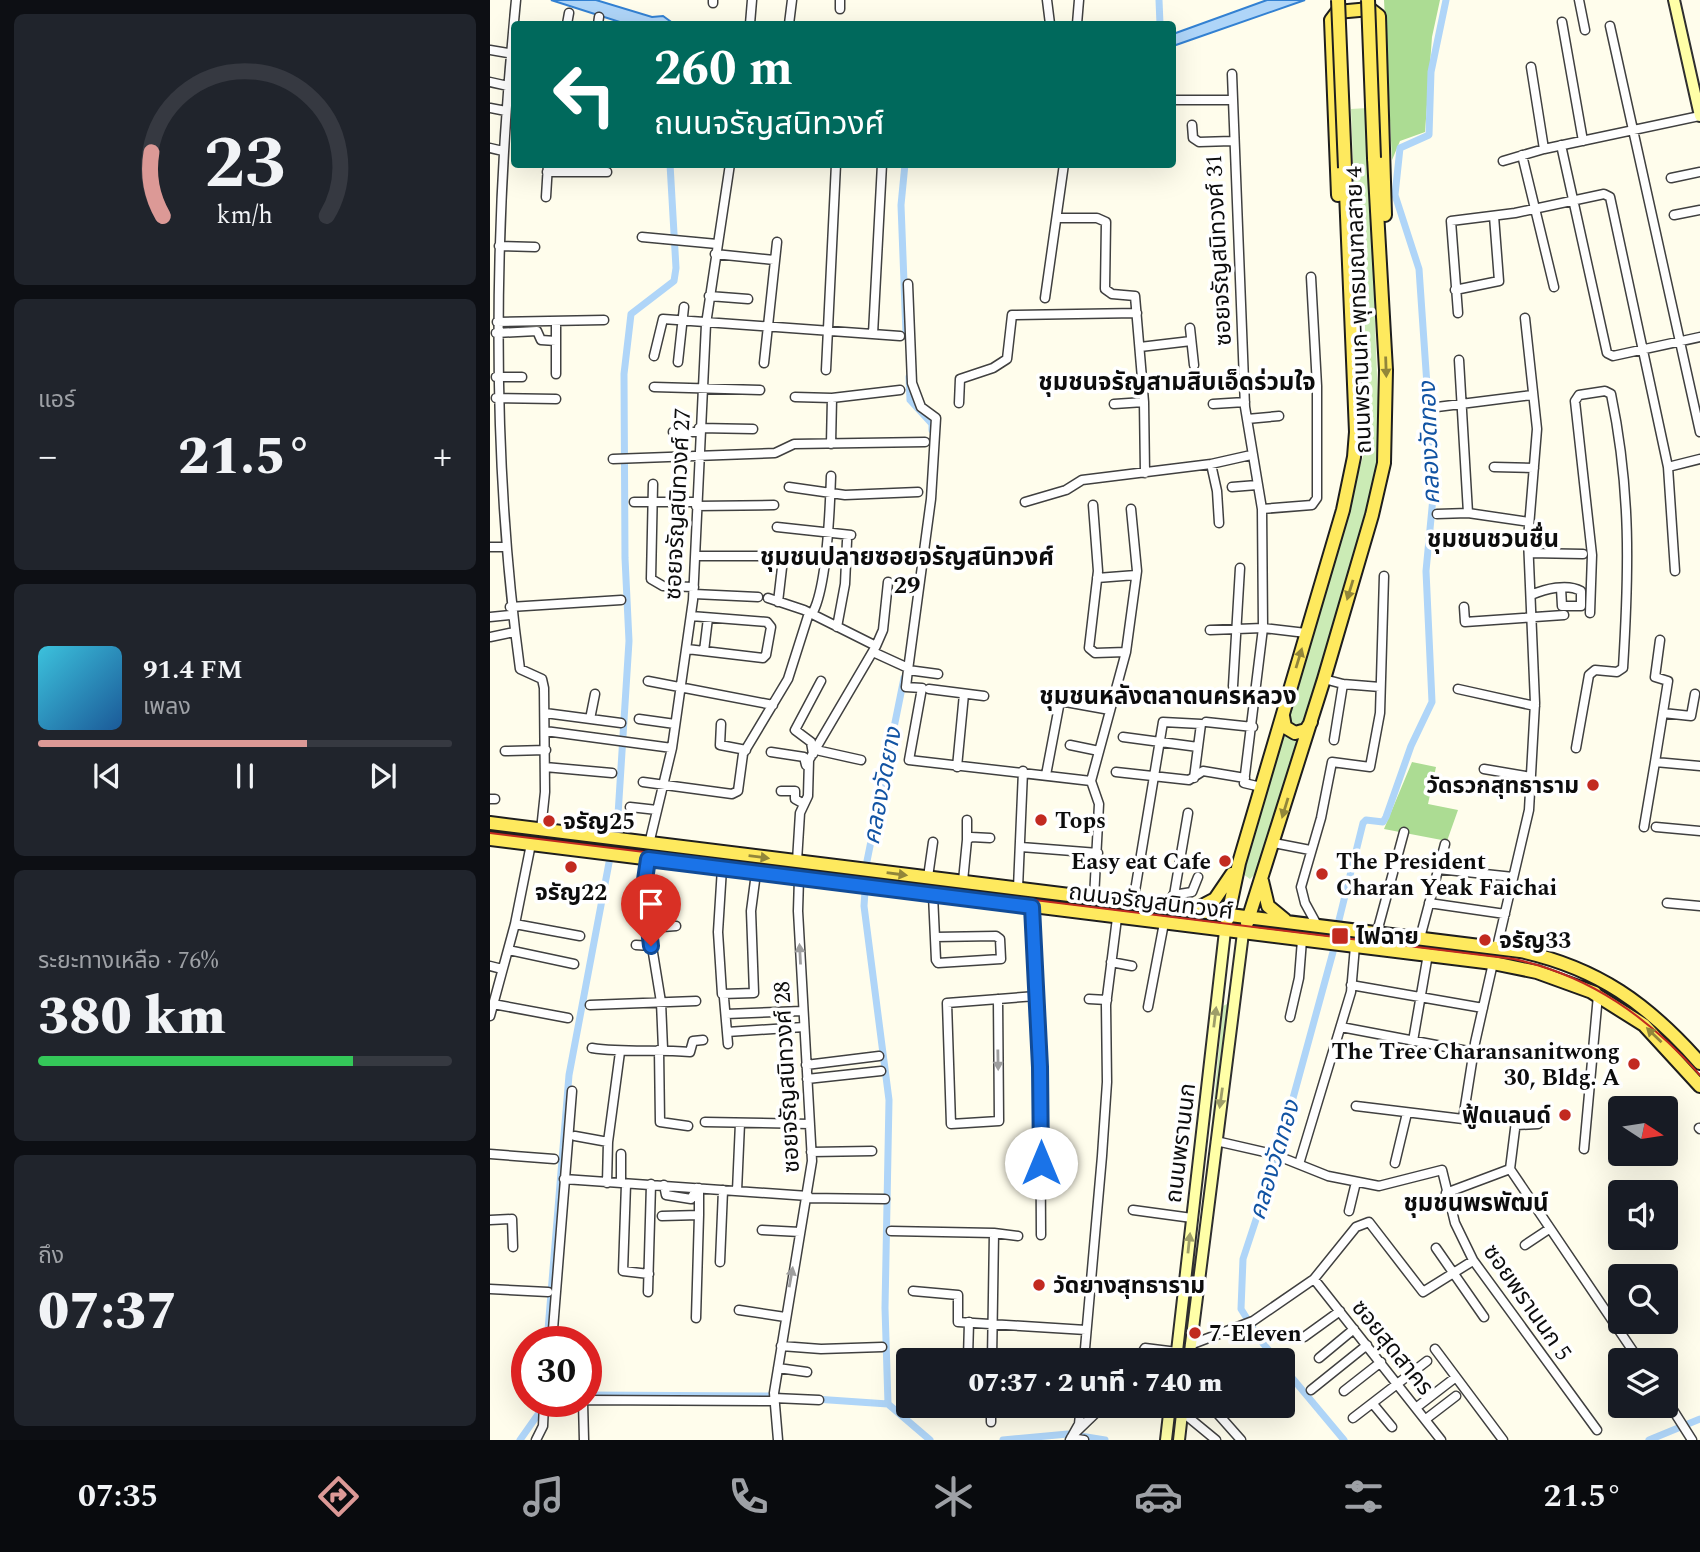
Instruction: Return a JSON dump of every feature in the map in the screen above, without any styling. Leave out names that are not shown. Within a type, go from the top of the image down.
[{"type":"main road","name":"ถนนพรานนก-พุทธมณฑลสาย 4","points":[[1225,931],[1238,868],[1343,510],[1354,457],[1338,0]]},
{"type":"main road","name":"ถนนพรานนก-พุทธมณฑลสาย 4","points":[[1243,933],[1324,679],[1372,515],[1384,463],[1387,404],[1368,0]]},
{"type":"main road","points":[[1674,0],[1700,116]]},
{"type":"main road","points":[[1349,300],[1338,194],[1331,23],[1337,12],[1365,8],[1374,10],[1379,16],[1385,182],[1383,299]]},
{"type":"main road","points":[[1283,711],[1283,723],[1290,732],[1306,730],[1311,721]]},
{"type":"main road","name":"ถนนจรัญสนิทวงศ์","points":[[490,823],[1133,903],[1225,931],[1308,934],[1377,932],[1497,947],[1555,960],[1594,976],[1643,1005],[1700,1063]]},
{"type":"main road","name":"ถนนจรัญสนิทวงศ์","points":[[490,839],[1117,918],[1162,911],[1195,910],[1292,922],[1308,934],[1355,946],[1493,963],[1537,972],[1597,995]]},
{"type":"main road","points":[[1238,868],[1243,880],[1249,883],[1263,874],[1268,906],[1292,922],[1291,929],[1308,934]]},
{"type":"main road","points":[[1195,910],[1215,899],[1238,868]]},
{"type":"main road","points":[[924,877],[986,892]]},
{"type":"main road","points":[[919,893],[986,892]]},
{"type":"main road","name":"ถนนจรัญสนิทวงศ์","points":[[986,892],[1162,911]]},
{"type":"main road","name":"ถนนพรานนก","points":[[1178,1348],[1225,931]]},
{"type":"main road","name":"ถนนพรานนก","points":[[1190,1348],[1243,933]]},
{"type":"main road","name":"ถนนจรัญสนิทวงศ์","points":[[1308,934],[1525,956],[1594,976]]},
{"type":"main road","name":"ถนนจรัญสนิทวงศ์","points":[[1308,934],[1521,964],[1558,974],[1644,1025],[1700,1086]]},
{"type":"main road","points":[[1185,1285],[1199,1279]]},
{"type":"main road","points":[[1182,1305],[1188,1295],[1193,1297],[1195,1304]]},
{"type":"main road","points":[[1180,1348],[1183,1340],[1190,1345]]},
{"type":"main road","points":[[1166,1440],[1169,1418]]},
{"type":"main road","points":[[1179,1440],[1182,1418]]},
{"type":"street","points":[[515,21],[516,0]]},
{"type":"street","points":[[750,21],[752,0]]},
{"type":"street","points":[[789,21],[792,0]]},
{"type":"street","points":[[1047,0],[1050,21]]},
{"type":"street","points":[[1076,21],[1079,0]]},
{"type":"street","points":[[1579,0],[1585,30]]},
{"type":"street","points":[[568,21],[569,13]]},
{"type":"street","points":[[1562,22],[1583,141]]},
{"type":"street","points":[[1609,26],[1700,432]]},
{"type":"street","points":[[490,50],[511,54]]},
{"type":"street","points":[[511,67],[495,222],[499,246],[494,264],[497,322],[494,337],[496,377],[493,409],[495,494],[505,547],[511,611],[521,671],[543,682],[546,750],[541,830]]},
{"type":"street","points":[[1531,67],[1544,149]]},
{"type":"street","name":"ซอยจรัญสนิทวงศ์ 31","points":[[1232,74],[1232,141],[1245,402],[1251,455],[1262,509],[1263,628],[1245,778]]},
{"type":"street","points":[[490,82],[508,86]]},
{"type":"street","points":[[1176,100],[1232,100]]},
{"type":"street","points":[[490,108],[506,111]]},
{"type":"street","points":[[1503,161],[1560,145],[1700,116]]},
{"type":"street","points":[[1192,125],[1192,138],[1199,142],[1232,141]]},
{"type":"street","points":[[505,134],[511,135]]},
{"type":"street","points":[[1560,145],[1606,353],[1613,356],[1700,337]]},
{"type":"street","points":[[490,148],[503,151]]},
{"type":"street","points":[[1522,155],[1554,286]]},
{"type":"street","points":[[546,197],[548,168],[607,172]]},
{"type":"street","name":"ซอยจรัญสนิทวงศ์ 27","points":[[649,844],[672,748],[694,591],[699,430],[706,324],[729,168]]},
{"type":"street","points":[[826,370],[836,168]]},
{"type":"street","points":[[873,334],[881,168]]},
{"type":"street","points":[[1045,298],[1063,168]]},
{"type":"street","points":[[1671,178],[1700,172]]},
{"type":"street","points":[[1458,313],[1451,221],[1494,216],[1604,194],[1610,197],[1668,467],[1675,571]]},
{"type":"street","points":[[1674,215],[1700,210]]},
{"type":"street","points":[[1455,290],[1499,281],[1494,216]]},
{"type":"street","points":[[1057,218],[1097,218],[1106,222],[1104,285],[1112,294],[1135,296],[1144,402],[1145,473]]},
{"type":"street","points":[[642,237],[680,241],[775,260]]},
{"type":"street","points":[[764,363],[777,242]]},
{"type":"street","points":[[499,246],[535,247]]},
{"type":"street","points":[[1262,509],[1312,505],[1317,498],[1317,386],[1311,277]]},
{"type":"street","points":[[908,284],[912,383],[921,407],[936,418],[931,499],[906,667],[906,687],[984,696]]},
{"type":"street","points":[[709,296],[748,299]]},
{"type":"street","points":[[678,362],[684,307]]},
{"type":"street","points":[[959,403],[960,379],[993,368],[1007,359],[1012,315],[1137,313]]},
{"type":"street","points":[[1497,947],[1529,810],[1535,706],[1529,553],[1537,429],[1525,318]]},
{"type":"street","points":[[497,322],[604,320]]},
{"type":"street","points":[[654,356],[661,320],[900,335]]},
{"type":"street","points":[[556,323],[556,374]]},
{"type":"street","points":[[1190,328],[1194,365]]},
{"type":"street","points":[[494,337],[537,331],[541,340],[556,341]]},
{"type":"street","points":[[1140,347],[1191,341]]},
{"type":"street","points":[[1459,360],[1468,513]]},
{"type":"street","points":[[496,377],[522,377]]},
{"type":"street","points":[[654,387],[760,390]]},
{"type":"street","points":[[795,397],[832,398],[900,390]]},
{"type":"street","points":[[1576,748],[1589,675],[1592,671],[1617,672],[1623,668],[1629,564],[1625,478],[1611,394],[1605,391],[1579,395],[1575,401],[1592,555],[1590,613]]},
{"type":"street","points":[[1437,407],[1532,395]]},
{"type":"street","points":[[494,396],[556,399]]},
{"type":"street","points":[[831,444],[832,398]]},
{"type":"street","points":[[1114,404],[1144,402]]},
{"type":"street","points":[[1213,404],[1245,402]]},
{"type":"street","points":[[1247,419],[1279,416]]},
{"type":"street","points":[[673,432],[753,429]]},
{"type":"street","points":[[613,459],[775,453],[794,444],[925,442]]},
{"type":"street","points":[[1025,502],[1066,490],[1082,480],[1211,464],[1251,455]]},
{"type":"street","points":[[1668,467],[1700,459]]},
{"type":"street","points":[[1211,464],[1217,491],[1219,523]]},
{"type":"street","points":[[1494,467],[1534,468]]},
{"type":"street","points":[[643,782],[735,794],[738,791],[746,750],[788,679],[810,613],[818,601],[828,533],[831,476]]},
{"type":"street","points":[[653,484],[651,579],[663,586],[758,597]]},
{"type":"street","points":[[1232,487],[1257,485]]},
{"type":"street","points":[[789,487],[830,494],[918,492]]},
{"type":"street","points":[[634,502],[774,505]]},
{"type":"street","points":[[1093,505],[1097,578],[1090,652],[1126,652]]},
{"type":"street","points":[[1094,898],[1099,799],[1091,790],[1091,781],[1126,652],[1136,575],[1131,509]]},
{"type":"street","points":[[1437,514],[1468,513],[1530,522]]},
{"type":"street","points":[[777,527],[849,538],[845,584],[836,626]]},
{"type":"street","points":[[490,547],[505,547]]},
{"type":"street","points":[[1529,553],[1583,554]]},
{"type":"street","points":[[778,602],[783,559],[792,554],[802,555]]},
{"type":"street","points":[[695,556],[764,556]]},
{"type":"street","points":[[1233,686],[1240,568]]},
{"type":"street","points":[[1097,578],[1136,575]]},
{"type":"street","points":[[1290,1017],[1308,934],[1301,894],[1332,762],[1370,766],[1380,713],[1384,576]]},
{"type":"street","points":[[803,803],[808,796],[809,760],[883,630],[888,582]]},
{"type":"street","points":[[1531,595],[1546,589],[1561,589]]},
{"type":"street","points":[[768,598],[810,613],[836,626],[906,667],[938,674]]},
{"type":"street","points":[[490,617],[511,611],[621,600]]},
{"type":"street","points":[[1464,607],[1465,622],[1564,615]]},
{"type":"street","points":[[687,649],[763,658],[766,655],[771,627],[767,622],[691,616]]},
{"type":"street","points":[[704,651],[708,618]]},
{"type":"street","points":[[1210,630],[1263,628],[1306,633]]},
{"type":"street","points":[[490,638],[514,632]]},
{"type":"street","points":[[1644,827],[1668,681],[1655,677],[1660,640]]},
{"type":"street","points":[[1324,679],[1343,684],[1380,687]]},
{"type":"street","points":[[648,681],[773,705]]},
{"type":"street","points":[[814,752],[811,742],[794,730],[821,681]]},
{"type":"street","points":[[1334,740],[1343,684]]},
{"type":"street","points":[[1458,688],[1535,706]]},
{"type":"street","points":[[926,689],[909,760],[957,767],[1023,771],[1091,781]]},
{"type":"street","points":[[590,719],[595,694]]},
{"type":"street","points":[[957,767],[964,694]]},
{"type":"street","points":[[1663,713],[1691,716],[1695,694]]},
{"type":"street","points":[[1046,775],[1060,701],[1110,710]]},
{"type":"street","points":[[545,713],[621,723]]},
{"type":"street","points":[[639,719],[675,724]]},
{"type":"street","points":[[1133,903],[1163,722],[1201,724],[1194,778]]},
{"type":"street","points":[[1206,722],[1252,727]]},
{"type":"street","points":[[721,724],[718,747],[746,750]]},
{"type":"street","points":[[545,731],[672,748]]},
{"type":"street","points":[[1123,737],[1198,747]]},
{"type":"street","points":[[1070,745],[1099,751]]},
{"type":"street","points":[[505,751],[546,750]]},
{"type":"street","points":[[771,752],[806,758],[797,861]]},
{"type":"street","points":[[814,752],[861,760]]},
{"type":"street","points":[[1654,762],[1700,766]]},
{"type":"street","points":[[545,767],[612,773]]},
{"type":"street","points":[[1484,769],[1531,777]]},
{"type":"street","points":[[1018,888],[1023,771]]},
{"type":"street","points":[[1116,772],[1189,780],[1203,771],[1245,778],[1244,783],[1261,786]]},
{"type":"street","points":[[781,791],[795,791],[795,799],[803,803]]},
{"type":"street","points":[[630,807],[657,810]]},
{"type":"street","points":[[1148,1007],[1162,911],[1188,813]]},
{"type":"street","points":[[962,881],[967,820]]},
{"type":"street","points":[[1656,827],[1700,831]]},
{"type":"street","points":[[1377,932],[1404,832]]},
{"type":"street","points":[[967,840],[971,837],[990,838]]},
{"type":"street","points":[[924,877],[933,842]]},
{"type":"street","points":[[1274,842],[1310,850]]},
{"type":"street","points":[[490,1016],[515,924],[531,844]]},
{"type":"street","points":[[1420,937],[1445,844]]},
{"type":"street","points":[[1021,847],[1098,853]]},
{"type":"street","points":[[648,859],[644,887],[661,1004],[660,1122],[688,1126]]},
{"type":"street","points":[[722,868],[718,932],[722,994],[754,993],[751,911],[756,873]]},
{"type":"street","points":[[1438,869],[1513,877]]},
{"type":"street","points":[[1162,911],[1192,892],[1198,877]]},
{"type":"street","name":"ซอยจรัญสนิทวงศ์ 28","points":[[778,1440],[774,1397],[785,1317],[808,1197],[811,1152],[802,1011],[799,878]]},
{"type":"street","points":[[933,895],[935,937],[938,962],[1001,959],[1000,939],[987,935],[935,937]]},
{"type":"street","points":[[1429,903],[1505,914]]},
{"type":"street","points":[[1667,903],[1700,906]]},
{"type":"street","points":[[1032,907],[1040,1067],[1041,1235]]},
{"type":"street","points":[[1085,1348],[1102,1156],[1107,1000],[1117,918]]},
{"type":"street","points":[[515,924],[580,936]]},
{"type":"street","points":[[649,928],[676,926]]},
{"type":"street","points":[[636,945],[651,946]]},
{"type":"street","points":[[1299,1164],[1341,1027],[1351,985],[1355,946]]},
{"type":"street","points":[[508,950],[574,964]]},
{"type":"street","points":[[1413,1041],[1428,954]]},
{"type":"street","points":[[1111,962],[1132,966]]},
{"type":"street","points":[[1356,1106],[1463,1119],[1473,1052],[1493,963]]},
{"type":"street","points":[[490,966],[502,969]]},
{"type":"street","points":[[1351,985],[1483,1008]]},
{"type":"street","points":[[1584,1149],[1597,995]]},
{"type":"street","points":[[998,999],[999,1121],[951,1124],[947,1003],[1036,996]]},
{"type":"street","points":[[724,998],[728,1044]]},
{"type":"street","points":[[1089,999],[1107,1000]]},
{"type":"street","points":[[590,1005],[695,1001]]},
{"type":"street","points":[[493,1004],[568,1018]]},
{"type":"street","points":[[726,1014],[802,1011]]},
{"type":"street","points":[[727,1032],[804,1027]]},
{"type":"street","points":[[1341,1027],[1473,1052]]},
{"type":"street","points":[[592,1048],[620,1052],[690,1052],[693,1041],[703,1041]]},
{"type":"street","points":[[607,1183],[608,1142],[620,1052]]},
{"type":"street","points":[[806,1065],[879,1056]]},
{"type":"street","points":[[807,1079],[881,1071]]},
{"type":"street","points":[[553,1326],[572,1091]]},
{"type":"street","points":[[1395,1163],[1407,1113]]},
{"type":"street","points":[[1517,1113],[1510,1169],[1631,1348]]},
{"type":"street","points":[[705,1122],[810,1124]]},
{"type":"street","points":[[737,1191],[740,1123]]},
{"type":"street","points":[[1516,1125],[1538,1124]]},
{"type":"street","points":[[575,1136],[608,1142]]},
{"type":"street","name":"ซอยพรานนก 5","points":[[1216,1141],[1273,1154],[1328,1176],[1379,1186],[1440,1169],[1455,1223],[1473,1260],[1597,1430]]},
{"type":"street","points":[[811,1152],[872,1150]]},
{"type":"street","points":[[490,1154],[554,1159]]},
{"type":"street","points":[[621,1154],[623,1272],[649,1274]]},
{"type":"street","points":[[1446,1193],[1510,1169]]},
{"type":"street","points":[[564,1178],[664,1185],[666,1195],[674,1198],[691,1199],[698,1188]]},
{"type":"street","points":[[1349,1211],[1356,1182]]},
{"type":"street","points":[[648,1292],[651,1184]]},
{"type":"street","points":[[698,1188],[808,1197],[885,1199]]},
{"type":"street","points":[[696,1318],[698,1188]]},
{"type":"street","points":[[720,1262],[723,1190]]},
{"type":"street","points":[[1133,1210],[1192,1218]]},
{"type":"street","points":[[662,1216],[699,1215]]},
{"type":"street","points":[[490,1220],[512,1219],[513,1247]]},
{"type":"street","points":[[1190,1345],[1253,1321],[1314,1279],[1356,1227],[1369,1222],[1422,1292],[1471,1262]]},
{"type":"street","points":[[1525,1245],[1549,1229]]},
{"type":"street","points":[[762,1230],[800,1232]]},
{"type":"street","points":[[891,1231],[1018,1236]]},
{"type":"street","points":[[992,1348],[995,1233]]},
{"type":"street","points":[[1436,1248],[1484,1317]]},
{"type":"street","name":"ซอยสุดสาคร","points":[[1314,1279],[1441,1440]]},
{"type":"street","points":[[1091,1284],[1185,1285]]},
{"type":"street","points":[[490,1289],[548,1292]]},
{"type":"street","points":[[913,1291],[958,1295],[958,1321],[1086,1330]]},
{"type":"street","points":[[739,1310],[785,1317]]},
{"type":"street","points":[[1304,1337],[1342,1317]]},
{"type":"street","points":[[968,1348],[969,1322]]},
{"type":"street","points":[[1319,1358],[1354,1329]]},
{"type":"street","points":[[1311,1390],[1367,1345]]},
{"type":"street","points":[[781,1346],[821,1349],[882,1348]]},
{"type":"street","points":[[1435,1349],[1503,1440]]},
{"type":"street","points":[[1353,1418],[1427,1361]]},
{"type":"street","points":[[1345,1391],[1381,1362]]},
{"type":"street","points":[[778,1368],[807,1372]]},
{"type":"street","points":[[1417,1407],[1456,1377]]},
{"type":"street","points":[[1426,1419],[1457,1396]]},
{"type":"street","points":[[602,1401],[774,1397],[819,1401]]},
{"type":"street","points":[[1373,1404],[1392,1427]]},
{"type":"street","points":[[1678,1415],[1691,1436]]},
{"type":"street","points":[[536,1440],[543,1426],[543,1417]]},
{"type":"street","points":[[584,1440],[585,1417]]},
{"type":"street","points":[[1072,1437],[1077,1418]]},
{"type":"street","points":[[1072,1437],[1091,1418]]},
{"type":"street","points":[[1193,1418],[1216,1440]]},
{"type":"street","points":[[1222,1418],[1241,1440]]},
{"type":"street","points":[[1072,1437],[1084,1440]]},
{"type":"green space","points":[[1384,0],[1440,0],[1432,37],[1425,132],[1400,141],[1392,160]]},
{"type":"green space","points":[[1367,108],[1380,455],[1375,484],[1304,724],[1291,728],[1287,719],[1364,453],[1351,109]]},
{"type":"green space","points":[[1283,731],[1301,736],[1257,872],[1250,879],[1243,874]]},
{"type":"green space","points":[[1412,762],[1436,767],[1428,804],[1458,810],[1447,841],[1384,829]]},
{"type":"green space","points":[[1229,1003],[1213,1130],[1211,1132],[1223,1006]]},
{"type":"water","points":[[551,0],[596,0],[652,17],[663,16],[670,21],[617,21]]},
{"type":"water","points":[[1267,0],[1305,0],[1176,45],[1176,33]]},
{"type":"waterway","points":[[1159,0],[1160,21]]},
{"type":"waterway","name":"คลองวัดทอง","points":[[1339,920],[1363,823],[1366,820],[1383,822],[1386,817],[1411,746],[1432,702],[1426,571],[1434,487],[1419,269],[1395,195],[1400,148],[1429,135],[1431,72],[1446,0]]},
{"type":"waterway","points":[[548,1326],[569,1075],[618,815],[629,641],[625,558],[624,374],[631,314],[674,281],[676,268],[670,168]]},
{"type":"waterway","name":"คลองวัดยาง","points":[[905,168],[901,205],[906,334]]},
{"type":"waterway","name":"คลองวัดยาง","points":[[909,377],[910,400],[932,424],[932,430]]},
{"type":"waterway","name":"คลองวัดยาง","points":[[904,678],[867,861],[864,906],[889,1100],[885,1308],[888,1404],[930,1440]]},
{"type":"waterway","name":"คลองวัดทอง","points":[[1267,1348],[1241,1309],[1243,1259],[1278,1153],[1333,952]]},
{"type":"waterway","name":"คลองวัดทอง","points":[[1295,1381],[1344,1440]]},
{"type":"waterway","points":[[602,1395],[779,1396]]},
{"type":"waterway","points":[[815,1399],[888,1404]]},
{"type":"waterway","points":[[520,1440],[536,1417]]},
{"type":"waterway","points":[[1649,1440],[1700,1419]]},
{"type":"waterway","name":"คลองวัดยาง","points":[[1003,1440],[1068,1434],[1105,1440]]},
{"type":"railway","points":[[490,833],[1514,959],[1568,976],[1616,1002],[1660,1035],[1700,1075]]},
{"type":"place","name":"วัดรวกสุทธาราม","points":[[1593,785]]},
{"type":"place","name":"Tops","points":[[1041,820]]},
{"type":"place","name":"จรัญ25","points":[[549,821]]},
{"type":"place","name":"Easy eat Cafe","points":[[1225,861]]},
{"type":"place","name":"จรัญ22","points":[[571,867]]},
{"type":"place","name":"The President Charan Yeak Faichai","points":[[1322,874]]},
{"type":"place","name":"ไฟฉาย","points":[[1340,936]]},
{"type":"place","name":"จรัญ33","points":[[1485,940]]},
{"type":"place","name":"The Tree Charansanitwong 30, Bldg. A","points":[[1634,1064]]},
{"type":"place","name":"ฟู้ดแลนด์","points":[[1565,1115]]},
{"type":"place","name":"วัดยางสุทธาราม","points":[[1039,1285]]},
{"type":"place","name":"7-Eleven","points":[[1195,1333]]},
{"type":"district","name":"ชุมชนจรัญสามสิบเอ็ดร่วมใจ","points":[[1177,382]]},
{"type":"district","name":"ชุมชนชวนชื่น","points":[[1493,539]]},
{"type":"district","name":"ชุมชนปลายซอยจรัญสนิทวงศ์ 29","points":[[907,571]]},
{"type":"district","name":"ชุมชนหลังตลาดนครหลวง","points":[[1168,696]]},
{"type":"district","name":"ชุมชนพรพัฒน์","points":[[1476,1203]]},
{"type":"route","points":[[651,946],[644,887],[648,859],[1032,907],[1040,1067],[1041,1163]]}]
